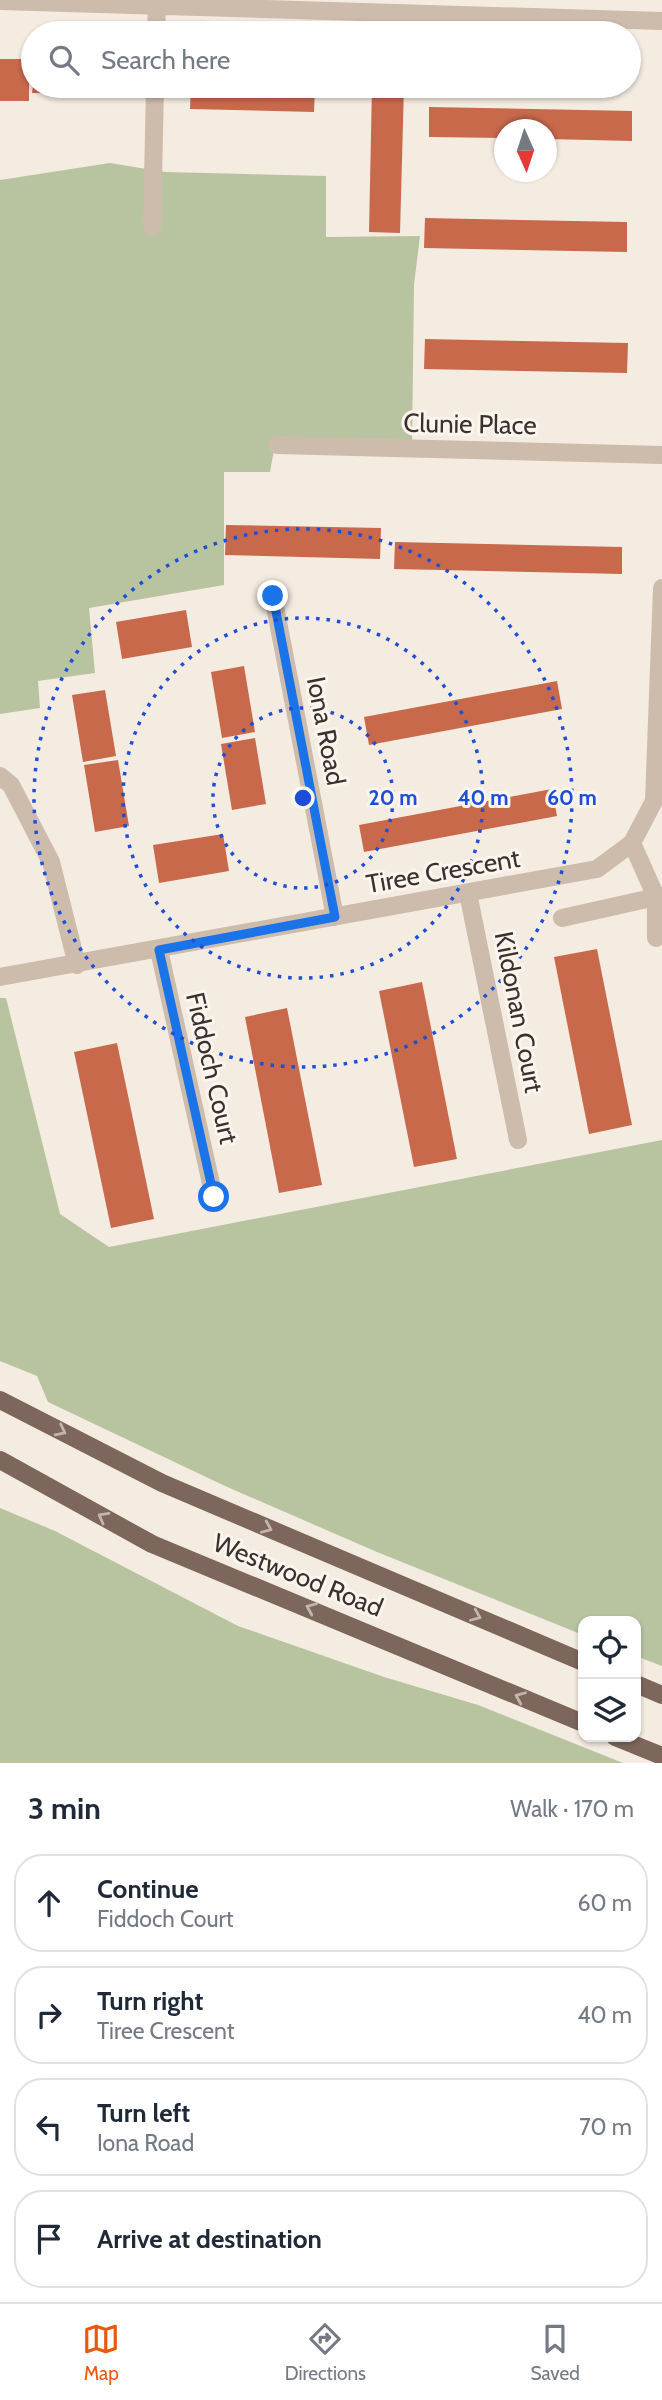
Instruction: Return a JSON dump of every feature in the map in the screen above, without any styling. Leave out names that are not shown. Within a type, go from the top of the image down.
[{"type":"main road","points":[[0,1400],[162,1483],[578,1660]]},
{"type":"main road","name":"Westwood Road","points":[[0,1460],[152,1544],[578,1721]]},
{"type":"main road","points":[[641,1686],[662,1695]]},
{"type":"main road","points":[[627,1742],[662,1756]]},
{"type":"street","points":[[0,1],[156,5],[293,4],[662,20]]},
{"type":"street","points":[[156,5],[156,21]]},
{"type":"street","points":[[152,227],[155,98]]},
{"type":"street","name":"Clunie Place","points":[[277,445],[662,455]]},
{"type":"street","name":"Tiree Crescent","points":[[0,978],[597,869],[632,843],[654,801],[662,653],[662,588]]},
{"type":"street","name":"Iona Road","points":[[273,596],[335,917]]},
{"type":"street","points":[[0,776],[11,785],[51,862],[77,965]]},
{"type":"street","points":[[632,843],[656,897],[656,938]]},
{"type":"street","name":"Kildonan Court","points":[[468,893],[518,1140]]},
{"type":"street","points":[[562,918],[656,897]]},
{"type":"street","name":"Fiddoch Court","points":[[159,950],[214,1197]]},
{"type":"green space","points":[[110,163],[165,172],[326,176],[326,237],[420,236],[414,285],[412,444],[276,439],[270,472],[224,472],[224,585],[89,608],[95,673],[38,681],[40,708],[0,714],[0,180]]},
{"type":"green space","points":[[0,998],[6,998],[60,1214],[109,1247],[662,1140],[662,1666],[641,1658],[641,1616],[578,1616],[578,1633],[377,1552],[225,1486],[48,1402],[37,1376],[0,1361]]},
{"type":"green space","points":[[0,1508],[55,1531],[238,1626],[384,1677],[478,1705],[623,1763],[0,1763]]},
{"type":"building","points":[[0,59],[21,59],[21,98],[29,98],[29,101],[0,101]]},
{"type":"building","points":[[190,98],[315,98],[314,112],[190,109]]},
{"type":"building","points":[[372,98],[404,98],[400,233],[369,232]]},
{"type":"building","points":[[429,107],[632,111],[632,141],[557,139],[557,119],[494,119],[494,138],[429,137]]},
{"type":"building","points":[[425,218],[627,222],[627,252],[424,248]]},
{"type":"building","points":[[425,339],[628,343],[627,373],[424,369]]},
{"type":"building","points":[[226,525],[381,528],[380,559],[225,555]]},
{"type":"building","points":[[395,542],[622,547],[622,574],[394,569]]},
{"type":"building","points":[[186,610],[192,647],[122,659],[116,622]]},
{"type":"building","points":[[244,666],[255,732],[222,738],[211,672]]},
{"type":"building","points":[[557,681],[562,709],[369,745],[364,717]]},
{"type":"building","points":[[105,690],[116,756],[83,762],[72,695]]},
{"type":"building","points":[[255,738],[266,804],[232,810],[221,744]]},
{"type":"building","points":[[118,760],[129,826],[95,832],[84,765]]},
{"type":"building","points":[[552,789],[557,816],[364,852],[359,825]]},
{"type":"building","points":[[223,834],[229,871],[159,883],[153,845]]},
{"type":"building","points":[[597,949],[632,1125],[589,1134],[554,957]]},
{"type":"building","points":[[422,982],[457,1159],[414,1167],[379,991]]},
{"type":"building","points":[[287,1008],[322,1185],[279,1193],[245,1017]]},
{"type":"building","points":[[117,1043],[154,1219],[111,1228],[74,1052]]},
{"type":"route","points":[[214,1197],[159,950],[335,917],[273,596]]}]
